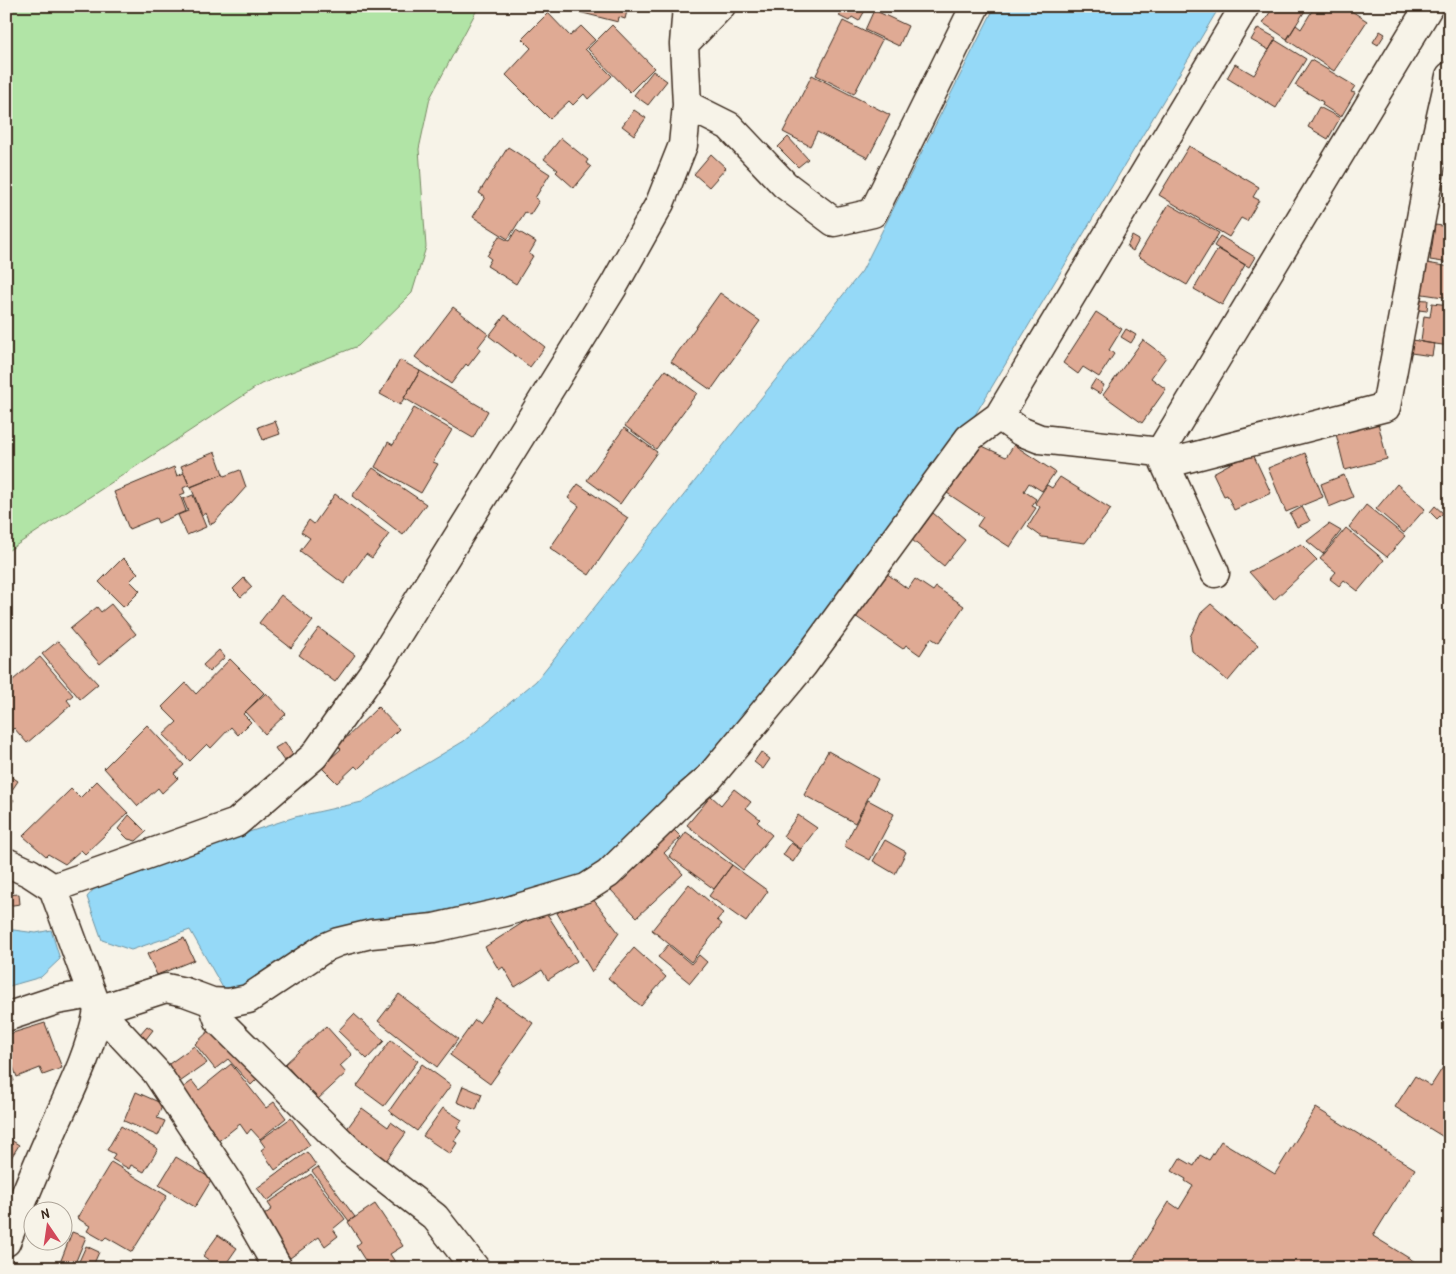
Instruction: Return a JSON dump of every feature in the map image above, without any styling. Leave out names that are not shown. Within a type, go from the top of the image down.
[{"type":"street","points":[[53,888],[236,823],[314,756],[379,664],[613,287],[660,203],[683,145],[687,105],[684,44],[687,6]]},
{"type":"street","points":[[684,44],[721,6]]},
{"type":"street","points":[[687,105],[729,126],[784,185],[834,222],[873,213],[975,6]]},
{"type":"street","points":[[6,1017],[57,1000],[95,1002],[166,988],[185,992],[212,1002],[229,1003],[248,999],[326,947],[338,942],[371,934],[434,928],[505,912],[586,888],[608,874],[709,778],[804,665],[968,438],[1000,416],[1245,6]]},
{"type":"street","points":[[1162,458],[1429,6]]},
{"type":"street","points":[[1000,416],[1020,430],[1040,439],[1162,458],[1386,407],[1434,143],[1450,76]]},
{"type":"street","points":[[1162,458],[1215,573]]},
{"type":"street","points":[[6,862],[30,872],[53,888],[95,1002],[96,1023],[80,1069],[31,1178],[6,1242]]},
{"type":"street","points":[[95,1002],[156,1072],[230,1184],[278,1268]]},
{"type":"street","points":[[212,1002],[219,1021],[350,1150],[435,1217],[475,1268]]},
{"type":"green space","points":[[6,6],[479,6],[430,98],[419,149],[426,247],[412,293],[358,346],[261,384],[6,552]]},
{"type":"water","points":[[995,6],[1220,6],[972,420],[776,681],[691,782],[585,880],[318,937],[248,988],[223,988],[190,930],[131,950],[102,940],[87,897],[102,880],[295,817],[362,802],[464,741],[536,681],[862,271]]},
{"type":"water","points":[[6,929],[36,933],[51,930],[60,959],[41,977],[6,987]]},
{"type":"building","points":[[580,6],[635,6],[633,12],[627,11],[625,19],[619,17],[618,22],[579,12]]},
{"type":"building","points":[[844,6],[867,7],[859,21],[852,17],[849,21],[839,16]]},
{"type":"building","points":[[1274,6],[1308,6],[1287,39],[1263,23]]},
{"type":"building","points":[[1315,6],[1344,6],[1367,21],[1334,71],[1287,40],[1296,25],[1301,29]]},
{"type":"building","points":[[874,10],[908,26],[899,46],[865,30]]},
{"type":"building","points":[[548,13],[570,36],[581,26],[595,40],[585,49],[612,76],[588,99],[584,94],[573,105],[569,101],[550,119],[506,75],[531,48],[522,39]]},
{"type":"building","points":[[843,21],[882,40],[854,94],[816,75]]},
{"type":"building","points":[[612,25],[654,68],[630,92],[588,49]]},
{"type":"building","points":[[1258,28],[1276,38],[1269,50],[1251,40]]},
{"type":"building","points":[[1380,31],[1385,34],[1378,45],[1373,42]]},
{"type":"building","points":[[1275,40],[1306,59],[1276,108],[1227,78],[1235,64],[1254,75]]},
{"type":"building","points":[[1311,60],[1355,86],[1351,92],[1355,93],[1341,117],[1322,105],[1323,102],[1295,85]]},
{"type":"building","points":[[653,71],[667,81],[648,105],[634,95]]},
{"type":"building","points":[[812,75],[890,115],[868,158],[817,132],[810,146],[783,132]]},
{"type":"building","points":[[1319,107],[1340,118],[1328,139],[1308,127]]},
{"type":"building","points":[[634,110],[646,118],[634,135],[622,126]]},
{"type":"building","points":[[788,137],[808,159],[798,167],[778,147]]},
{"type":"building","points":[[561,138],[588,160],[586,163],[591,167],[574,188],[556,172],[558,170],[544,159]]},
{"type":"building","points":[[1189,146],[1259,187],[1253,197],[1259,200],[1247,221],[1241,218],[1229,237],[1159,195]]},
{"type":"building","points":[[508,147],[550,174],[535,198],[539,201],[530,215],[525,212],[508,239],[473,217],[485,197],[479,193]]},
{"type":"building","points":[[711,154],[726,168],[709,187],[694,174]]},
{"type":"building","points":[[1169,204],[1219,233],[1187,285],[1138,256]]},
{"type":"building","points":[[1435,225],[1450,227],[1450,263],[1430,260]]},
{"type":"building","points":[[516,230],[536,242],[529,254],[533,256],[516,284],[487,266],[491,259],[487,256],[499,236],[509,241]]},
{"type":"building","points":[[1132,236],[1139,240],[1133,251],[1127,247]]},
{"type":"building","points":[[1220,236],[1255,257],[1249,267],[1214,246]]},
{"type":"building","points":[[1218,249],[1245,265],[1222,305],[1194,289]]},
{"type":"building","points":[[1421,262],[1450,267],[1450,298],[1416,293]]},
{"type":"building","points":[[720,293],[760,321],[711,390],[671,362]]},
{"type":"building","points":[[1411,299],[1428,300],[1427,311],[1410,309]]},
{"type":"building","points":[[1432,303],[1450,305],[1450,346],[1421,342],[1424,316],[1430,317]]},
{"type":"building","points":[[453,307],[488,334],[478,347],[481,349],[468,366],[466,364],[451,384],[415,357]]},
{"type":"building","points":[[1096,312],[1122,329],[1109,350],[1114,354],[1099,377],[1083,367],[1078,374],[1063,363]]},
{"type":"building","points":[[505,315],[545,347],[530,367],[489,336]]},
{"type":"building","points":[[1126,329],[1136,335],[1131,343],[1121,337]]},
{"type":"building","points":[[1143,340],[1166,357],[1151,378],[1166,389],[1142,423],[1103,395]]},
{"type":"building","points":[[1413,340],[1434,344],[1432,356],[1411,353]]},
{"type":"building","points":[[400,360],[420,371],[400,405],[380,394]]},
{"type":"building","points":[[665,370],[697,393],[656,449],[625,426]]},
{"type":"building","points":[[420,371],[488,411],[473,438],[404,398]]},
{"type":"building","points":[[1095,380],[1104,385],[1100,394],[1090,388]]},
{"type":"building","points":[[414,408],[452,430],[433,462],[438,464],[421,493],[375,467],[388,442],[393,445]]},
{"type":"building","points":[[275,421],[280,434],[263,440],[258,427]]},
{"type":"building","points":[[1378,423],[1387,459],[1345,470],[1336,434]]},
{"type":"building","points":[[624,428],[657,452],[620,504],[587,480]]},
{"type":"building","points":[[978,444],[1006,457],[1014,445],[1055,472],[1042,491],[1029,483],[1024,491],[1036,499],[1032,506],[1036,508],[1010,547],[977,526],[983,517],[944,491]]},
{"type":"building","points":[[215,452],[223,474],[190,487],[181,466]]},
{"type":"building","points":[[1252,452],[1271,493],[1234,510],[1227,495],[1224,496],[1213,473]]},
{"type":"building","points":[[1305,453],[1323,497],[1286,512],[1268,468]]},
{"type":"building","points":[[174,467],[177,476],[184,473],[189,485],[183,488],[185,493],[180,495],[186,511],[158,523],[156,518],[129,529],[114,492]]},
{"type":"building","points":[[373,468],[426,504],[403,535],[352,496]]},
{"type":"building","points":[[240,470],[246,487],[214,523],[210,524],[206,513],[202,515],[191,487],[223,474],[224,476]]},
{"type":"building","points":[[1344,475],[1353,497],[1329,507],[1321,484]]},
{"type":"building","points":[[1060,477],[1111,509],[1085,543],[1042,537],[1028,527],[1040,507],[1035,503],[1047,485],[1052,488]]},
{"type":"building","points":[[578,484],[628,518],[589,575],[550,548],[579,506],[568,498]]},
{"type":"building","points":[[1397,484],[1425,509],[1404,533],[1376,509]]},
{"type":"building","points":[[335,494],[389,534],[372,558],[366,554],[344,584],[300,551],[310,538],[301,532],[309,520],[314,524]]},
{"type":"building","points":[[193,495],[206,527],[187,535],[178,515],[188,511],[183,499]]},
{"type":"building","points":[[1366,505],[1405,536],[1387,557],[1349,527]]},
{"type":"building","points":[[1435,506],[1443,513],[1437,519],[1430,512]]},
{"type":"building","points":[[1302,507],[1310,521],[1297,527],[1290,514]]},
{"type":"building","points":[[933,513],[965,540],[944,566],[912,540]]},
{"type":"building","points":[[1329,524],[1341,531],[1323,554],[1307,541]]},
{"type":"building","points":[[1346,528],[1384,560],[1358,591],[1344,580],[1339,586],[1330,579],[1336,572],[1320,559]]},
{"type":"building","points":[[1301,544],[1317,560],[1274,600],[1249,572]]},
{"type":"building","points":[[123,558],[138,573],[130,581],[140,591],[124,607],[99,582]]},
{"type":"building","points":[[886,573],[908,589],[915,579],[933,591],[936,587],[964,606],[939,643],[931,638],[920,655],[906,645],[903,649],[855,616]]},
{"type":"building","points":[[244,578],[252,587],[241,597],[233,589]]},
{"type":"building","points":[[281,595],[313,621],[291,648],[259,623]]},
{"type":"building","points":[[111,604],[136,634],[100,664],[70,629],[97,607],[101,612]]},
{"type":"building","points":[[1211,604],[1258,645],[1228,681],[1192,651],[1190,637],[1201,613]]},
{"type":"building","points":[[319,628],[355,655],[335,682],[299,655]]},
{"type":"building","points":[[58,641],[98,684],[80,699],[42,654]]},
{"type":"building","points":[[219,650],[225,657],[209,672],[203,665]]},
{"type":"building","points":[[40,657],[73,695],[67,700],[71,705],[27,743],[14,728],[11,731],[6,725],[6,686]]},
{"type":"building","points":[[230,659],[264,693],[243,714],[251,722],[238,735],[231,727],[211,748],[207,744],[190,761],[163,735],[177,722],[162,707],[186,683],[196,694]]},
{"type":"building","points":[[266,693],[286,714],[265,734],[245,712]]},
{"type":"building","points":[[378,707],[399,729],[358,769],[355,766],[337,783],[321,767],[341,749],[338,746]]},
{"type":"building","points":[[147,725],[184,765],[174,774],[178,778],[162,793],[158,788],[138,806],[104,768]]},
{"type":"building","points":[[285,742],[293,755],[284,761],[275,748]]},
{"type":"building","points":[[828,751],[878,779],[855,823],[804,795]]},
{"type":"building","points":[[761,752],[770,759],[763,769],[754,762]]},
{"type":"building","points":[[6,773],[18,781],[8,796],[14,800],[6,810]]},
{"type":"building","points":[[97,781],[128,813],[85,854],[81,850],[65,864],[48,854],[46,856],[23,836],[71,789],[80,798]]},
{"type":"building","points":[[734,789],[751,802],[746,808],[760,819],[757,822],[772,835],[743,870],[687,825],[711,796],[721,805]]},
{"type":"building","points":[[868,800],[894,814],[870,860],[844,846]]},
{"type":"building","points":[[129,815],[146,832],[136,841],[128,839],[118,829]]},
{"type":"building","points":[[798,815],[817,828],[801,849],[783,836]]},
{"type":"building","points":[[672,828],[681,837],[664,853],[683,874],[637,917],[608,887]]},
{"type":"building","points":[[686,832],[732,865],[714,889],[669,856]]},
{"type":"building","points":[[885,840],[906,852],[895,874],[873,861]]},
{"type":"building","points":[[791,843],[801,850],[793,862],[783,855]]},
{"type":"building","points":[[732,865],[768,891],[746,922],[709,896]]},
{"type":"building","points":[[689,884],[723,913],[717,920],[722,924],[691,962],[652,930]]},
{"type":"building","points":[[19,894],[20,904],[6,906],[6,895]]},
{"type":"building","points":[[589,894],[619,933],[592,972],[557,913]]},
{"type":"building","points":[[544,909],[577,961],[548,980],[542,970],[515,987],[503,967],[499,970],[485,947]]},
{"type":"building","points":[[184,938],[194,960],[157,975],[147,954]]},
{"type":"building","points":[[668,945],[691,964],[699,955],[707,962],[690,983],[658,957]]},
{"type":"building","points":[[634,948],[666,977],[641,1006],[608,978]]},
{"type":"building","points":[[399,994],[458,1039],[437,1067],[378,1021]]},
{"type":"building","points":[[497,998],[533,1023],[490,1084],[450,1055],[475,1020],[479,1023]]},
{"type":"building","points":[[354,1014],[384,1041],[367,1059],[338,1031]]},
{"type":"building","points":[[45,1023],[62,1068],[43,1075],[40,1068],[17,1077],[6,1048],[6,1035]]},
{"type":"building","points":[[147,1026],[153,1030],[146,1039],[140,1034]]},
{"type":"building","points":[[326,1026],[352,1055],[340,1066],[346,1073],[317,1100],[285,1064]]},
{"type":"building","points":[[212,1028],[259,1077],[251,1085],[228,1059],[215,1069],[195,1044]]},
{"type":"building","points":[[391,1040],[418,1061],[384,1106],[357,1086]]},
{"type":"building","points":[[194,1046],[207,1063],[174,1086],[162,1069]]},
{"type":"building","points":[[1450,1056],[1450,1141],[1395,1107],[1415,1076],[1431,1086]]},
{"type":"building","points":[[6,1059],[14,1081],[6,1084]]},
{"type":"building","points":[[231,1064],[266,1108],[274,1102],[286,1118],[260,1139],[251,1129],[247,1134],[240,1124],[216,1143],[176,1093],[192,1081],[199,1090]]},
{"type":"building","points":[[422,1064],[451,1085],[417,1131],[389,1111]]},
{"type":"building","points":[[463,1086],[482,1094],[476,1110],[457,1102]]},
{"type":"building","points":[[136,1092],[163,1104],[157,1118],[165,1121],[158,1136],[124,1121]]},
{"type":"building","points":[[362,1108],[388,1127],[391,1122],[406,1133],[383,1165],[346,1130]]},
{"type":"building","points":[[443,1108],[462,1120],[457,1128],[461,1131],[454,1141],[457,1143],[450,1154],[423,1136]]},
{"type":"building","points":[[1316,1108],[1415,1169],[1373,1236],[1425,1268],[1128,1268],[1169,1202],[1179,1209],[1193,1186],[1185,1181],[1186,1179],[1172,1171],[1180,1158],[1194,1166],[1200,1155],[1209,1160],[1221,1141],[1275,1174]]},
{"type":"building","points":[[291,1118],[310,1145],[275,1170],[261,1150],[265,1147],[260,1140]]},
{"type":"building","points":[[121,1126],[158,1149],[144,1172],[131,1165],[129,1169],[112,1159],[115,1154],[107,1150]]},
{"type":"building","points":[[6,1137],[19,1145],[6,1166]]},
{"type":"building","points":[[307,1152],[316,1165],[267,1201],[257,1188]]},
{"type":"building","points":[[176,1157],[212,1179],[195,1207],[159,1185]]},
{"type":"building","points":[[111,1162],[167,1196],[132,1252],[106,1237],[103,1240],[87,1231],[90,1226],[77,1218]]},
{"type":"building","points":[[318,1167],[355,1217],[349,1221],[312,1171]]},
{"type":"building","points":[[311,1174],[345,1219],[333,1229],[338,1236],[325,1246],[319,1237],[290,1258],[260,1218],[272,1209],[268,1203]]},
{"type":"building","points":[[375,1204],[403,1246],[390,1254],[399,1268],[370,1268],[356,1246],[361,1242],[348,1222]]},
{"type":"building","points":[[72,1232],[86,1237],[73,1268],[58,1268],[64,1252],[72,1252]]},
{"type":"building","points":[[218,1235],[237,1248],[223,1268],[220,1268],[203,1256]]},
{"type":"building","points":[[86,1246],[99,1252],[92,1268],[76,1268]]}]
